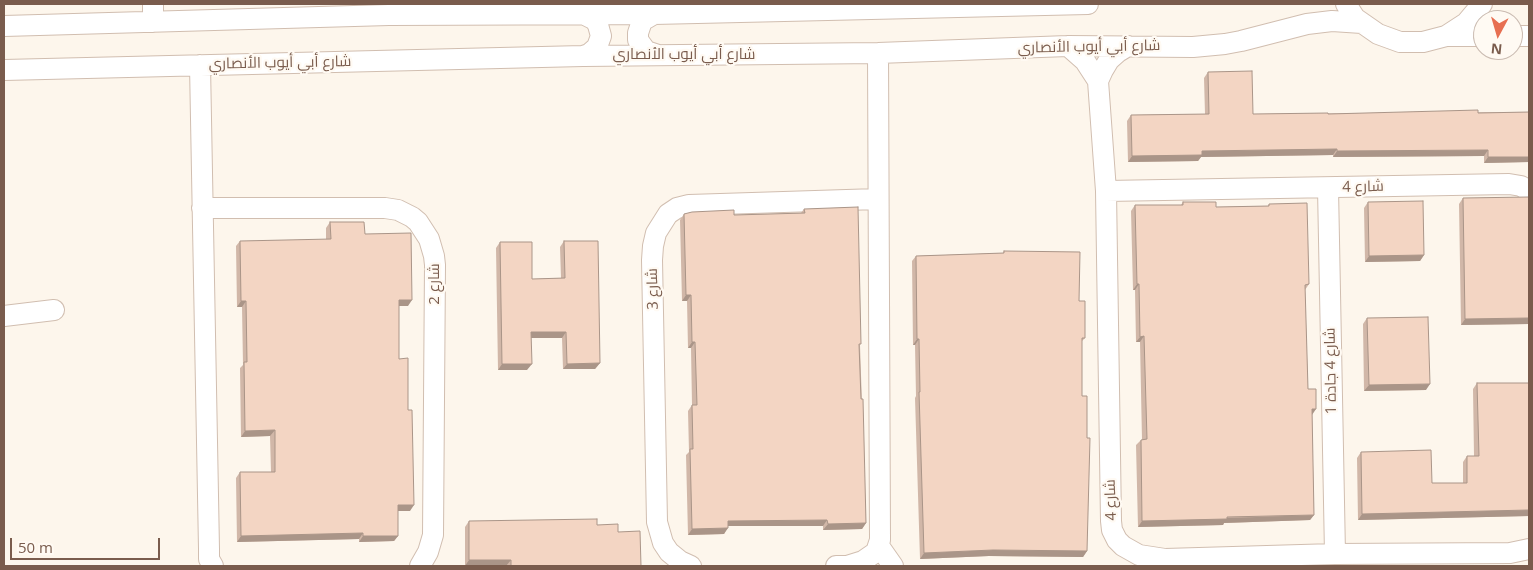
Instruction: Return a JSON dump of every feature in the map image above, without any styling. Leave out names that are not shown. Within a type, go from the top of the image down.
[{"type":"street","points":[[4,26],[153,13],[389,9],[654,14],[1088,4]]},
{"type":"street","points":[[1346,4],[1355,18],[1362,23],[1378,34],[1400,42],[1423,42],[1446,36],[1473,36]]},
{"type":"street","points":[[1446,36],[1466,23],[1482,4]]},
{"type":"street","points":[[579,14],[595,20],[600,30],[600,42],[597,47],[589,54],[583,56]]},
{"type":"street","points":[[654,14],[642,21],[638,40],[646,51],[658,55]]},
{"type":"street","name":"شارع أبي أيوب الأنصاري","points":[[4,70],[583,56],[878,53],[1068,46],[1193,47],[1241,41],[1307,24],[1332,21],[1362,23]]},
{"type":"street","points":[[1068,46],[1085,62],[1098,81]]},
{"type":"street","points":[[1098,81],[1109,60],[1128,46]]},
{"type":"street","points":[[836,566],[847,566],[863,561],[876,552],[879,546],[878,53]]},
{"type":"street","points":[[200,65],[208,549],[213,566]]},
{"type":"street","name":"شارع 4","points":[[1098,81],[1106,191],[1111,521],[1112,530],[1117,540],[1130,551],[1139,555],[1156,558],[1311,560],[1335,554],[1361,560],[1510,553],[1529,549]]},
{"type":"street","name":"شارع 4","points":[[1106,191],[1509,184],[1521,186],[1529,190]]},
{"type":"street","name":"شارع 4 جادة 1","points":[[1328,188],[1335,554]]},
{"type":"street","name":"شارع 3","points":[[691,566],[680,561],[669,552],[663,543],[657,522],[652,260],[656,232],[668,214],[677,208],[690,205],[878,199]]},
{"type":"street","name":"شارع 2","points":[[202,208],[385,208],[405,212],[418,222],[424,231],[432,248],[435,265],[433,534],[428,552],[420,566]]},
{"type":"street","points":[[4,316],[54,310]]},
{"type":"street","points":[[879,546],[892,566]]},
{"type":"building","points":[[1252,71],[1253,114],[1478,110],[1478,113],[1529,112],[1529,157],[1488,157],[1488,150],[1337,151],[1337,149],[1202,151],[1202,155],[1132,156],[1131,115],[1209,114],[1208,72]]},
{"type":"building","points":[[1529,197],[1529,318],[1465,319],[1463,198]]},
{"type":"building","points":[[1423,201],[1424,255],[1369,256],[1368,202]]},
{"type":"building","points":[[1183,202],[1216,202],[1216,207],[1307,203],[1309,284],[1305,285],[1308,389],[1316,389],[1316,409],[1312,409],[1314,515],[1142,521],[1141,440],[1147,439],[1144,336],[1140,337],[1135,205],[1183,205]]},
{"type":"building","points":[[858,207],[861,344],[859,344],[861,399],[863,399],[866,523],[828,524],[827,520],[728,521],[728,528],[692,529],[690,449],[693,449],[692,405],[697,405],[695,342],[692,342],[691,295],[686,295],[684,214],[734,210],[734,215],[805,213],[804,209]]},
{"type":"building","points":[[330,222],[364,222],[365,234],[411,233],[412,300],[399,300],[399,359],[408,358],[408,410],[412,410],[414,505],[398,505],[398,536],[363,536],[363,533],[241,536],[240,472],[275,472],[275,430],[245,431],[244,362],[247,362],[246,301],[241,301],[240,241],[331,239]]},
{"type":"building","points":[[564,241],[598,241],[600,363],[567,364],[566,332],[531,332],[532,364],[502,364],[500,242],[532,242],[532,279],[565,278]]},
{"type":"building","points":[[1004,251],[1080,252],[1079,301],[1085,301],[1085,338],[1082,338],[1082,396],[1087,396],[1087,438],[1090,438],[1087,551],[993,550],[924,553],[916,256],[1004,253]]},
{"type":"building","points":[[1428,317],[1430,384],[1369,385],[1367,318]]},
{"type":"building","points":[[1477,383],[1529,383],[1529,510],[1362,514],[1361,452],[1431,450],[1432,483],[1467,483],[1467,456],[1479,456]]},
{"type":"building","points":[[597,519],[597,525],[618,524],[618,532],[640,531],[641,566],[511,566],[511,560],[469,560],[469,521]]}]
